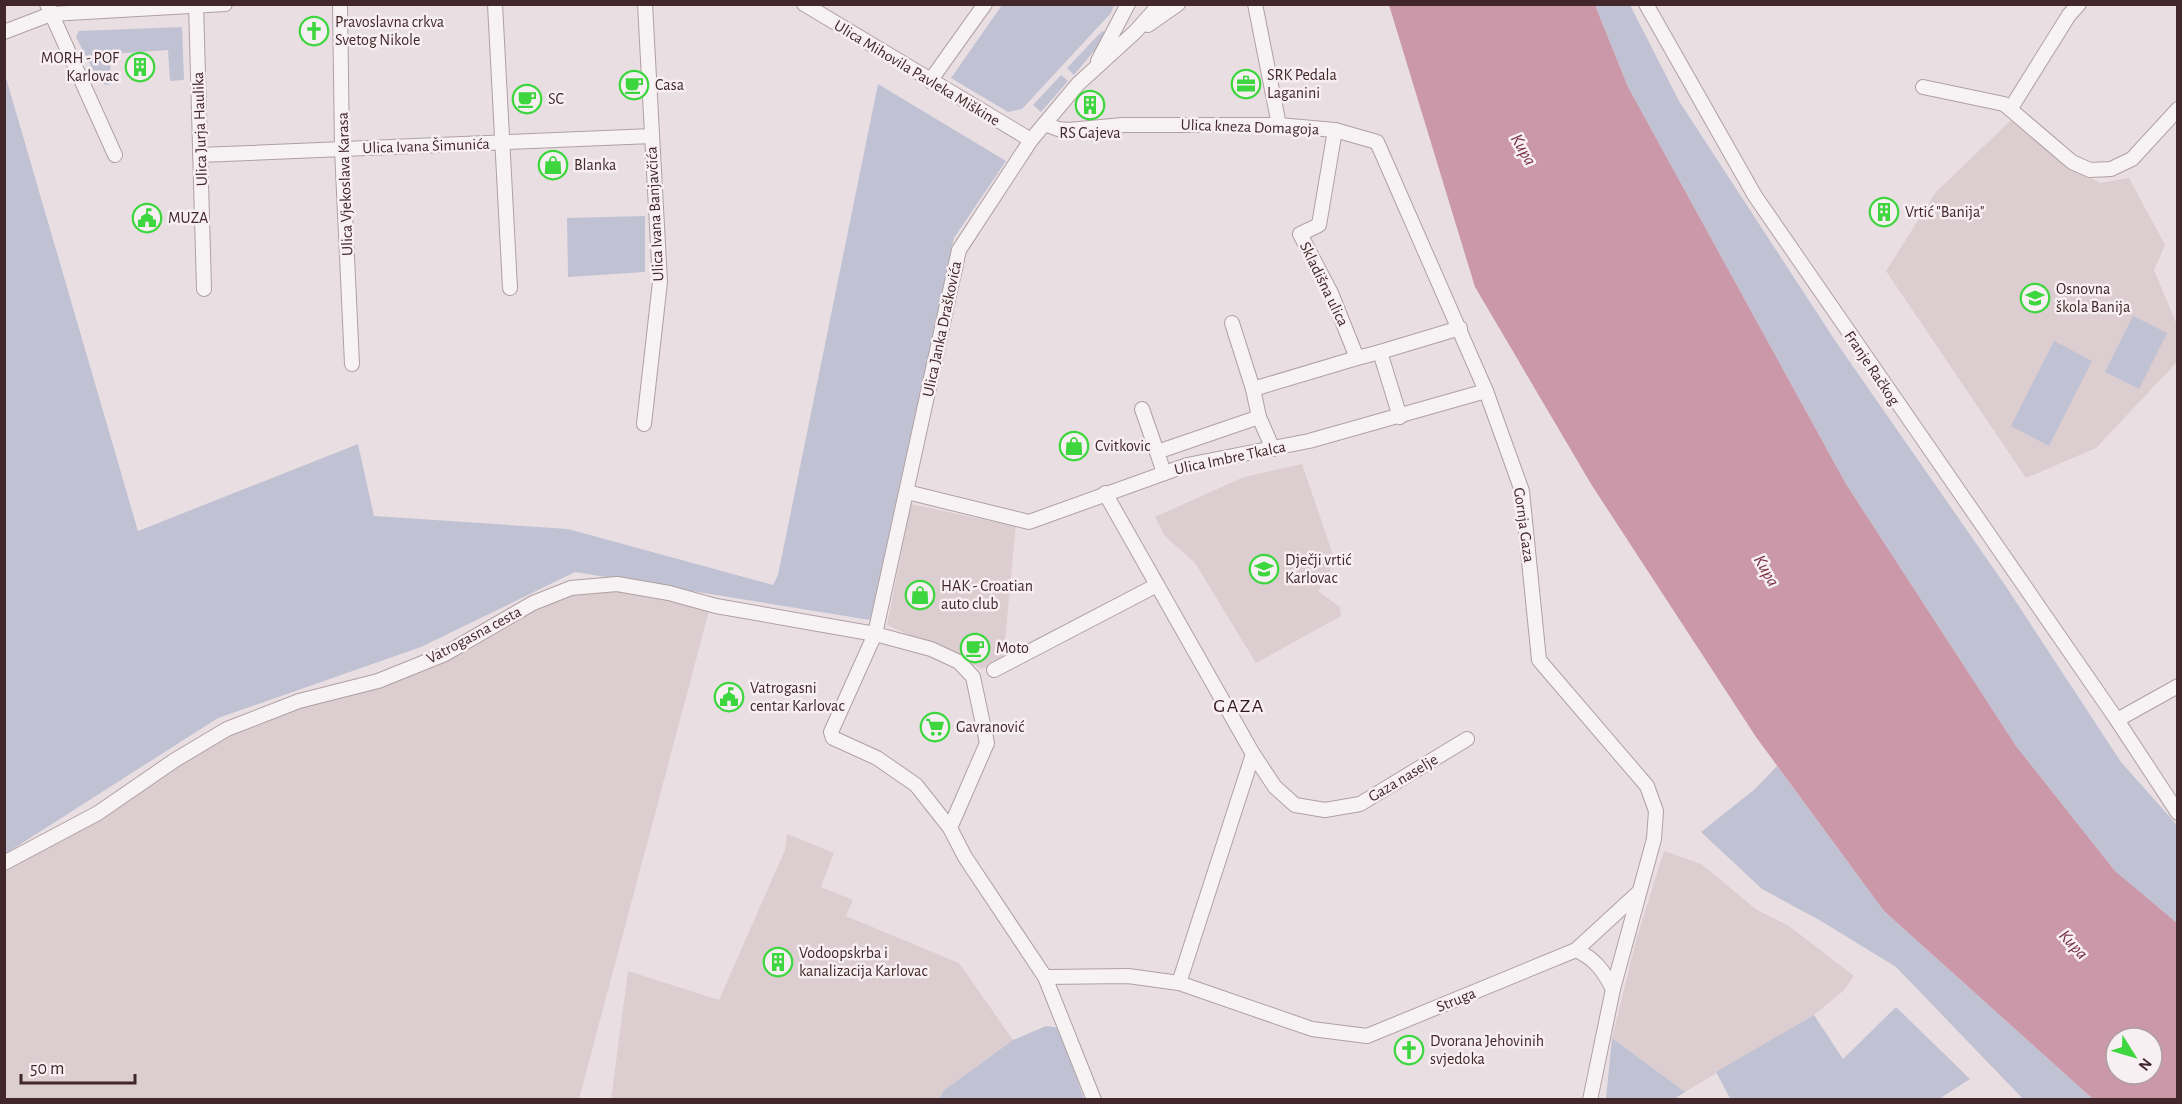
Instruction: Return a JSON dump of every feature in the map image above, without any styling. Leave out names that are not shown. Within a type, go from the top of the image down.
[{"type":"street","points":[[4,32],[49,9],[225,4]]},
{"type":"street","name":"Ulica Vjekoslava Karasa","points":[[340,4],[342,149],[352,364]]},
{"type":"street","points":[[495,4],[510,288]]},
{"type":"street","name":"Ulica Ivana Banjavčića","points":[[644,424],[660,282],[645,4]]},
{"type":"street","name":"Ulica Mihovila Pavleka Miškine","points":[[804,4],[1031,140]]},
{"type":"street","points":[[930,81],[985,4]]},
{"type":"street","points":[[1135,32],[1160,4]]},
{"type":"street","points":[[1095,66],[1135,32],[1178,4]]},
{"type":"street","points":[[1255,4],[1279,125]]},
{"type":"street","name":"Franje Račkog","points":[[1646,4],[1755,196],[2117,720],[2178,813]]},
{"type":"street","points":[[2011,108],[2069,15],[2079,4]]},
{"type":"street","name":"Ulica Jurja Haulika","points":[[196,5],[204,290]]},
{"type":"street","points":[[1095,66],[1129,7]]},
{"type":"street","points":[[49,9],[115,155]]},
{"type":"street","name":"Ulica Janka Draškovića","points":[[950,828],[916,785],[877,758],[831,736],[875,634],[959,250],[1031,140],[1095,66]]},
{"type":"street","points":[[1923,87],[1992,99],[2011,108],[2072,162],[2090,170],[2111,169],[2132,159],[2178,109]]},
{"type":"street","name":"Ulica kneza Domagoja","points":[[1045,124],[1068,130],[1123,124],[1279,125],[1335,130],[1377,142]]},
{"type":"street","name":"Skladišna ulica","points":[[1335,130],[1319,225],[1300,234],[1331,293],[1357,358]]},
{"type":"street","name":"Ulica Ivana Šimunića","points":[[200,155],[652,136]]},
{"type":"street","name":"Gornja Gaza","points":[[1377,142],[1460,328],[1486,391],[1522,491],[1539,660],[1647,786],[1656,812],[1654,839],[1638,892]]},
{"type":"street","points":[[1232,323],[1253,389],[1259,417],[1273,449]]},
{"type":"street","points":[[1253,389],[1460,328]]},
{"type":"street","points":[[1380,352],[1400,417]]},
{"type":"street","name":"Ulica Imbre Tkalca","points":[[907,492],[1029,522],[1186,465],[1273,449],[1400,417],[1486,391]]},
{"type":"street","points":[[1143,409],[1164,473]]},
{"type":"street","points":[[1157,452],[1259,417]]},
{"type":"street","name":"Gaza naselje","points":[[1105,493],[1253,754],[1275,787],[1295,805],[1325,810],[1360,804],[1467,739]]},
{"type":"street","name":"Vatrogasna cesta","points":[[4,863],[98,813],[175,760],[226,729],[299,701],[378,681],[445,654],[533,603],[571,588],[617,584],[716,606],[875,634],[931,649],[958,662],[973,677],[987,742],[950,828]]},
{"type":"street","points":[[994,670],[1157,585]]},
{"type":"street","points":[[2117,720],[2178,686]]},
{"type":"street","points":[[1179,983],[1253,754]]},
{"type":"street","points":[[950,828],[965,857],[1046,977],[1094,1100]]},
{"type":"street","points":[[1590,1100],[1613,989],[1638,892]]},
{"type":"street","name":"Struga","points":[[1046,977],[1128,976],[1179,983],[1263,1010],[1312,1029],[1367,1036],[1575,950],[1638,892]]},
{"type":"street","points":[[1575,950],[1591,957],[1604,971],[1613,989]]},
{"type":"shaded area","points":[[1002,5],[1114,5],[1111,13],[1022,109],[1008,112],[951,78]]},
{"type":"shaded area","points":[[1595,5],[1630,5],[1679,101],[1836,342],[2005,585],[2121,762],[2177,825],[2177,923],[2115,871],[2016,746],[1846,484],[1628,87]]},
{"type":"shaded area","points":[[182,27],[184,80],[170,81],[168,50],[110,54],[111,84],[105,85],[95,74],[76,37],[79,31]]},
{"type":"shaded area","points":[[1102,31],[1108,34],[1074,75],[1067,68]]},
{"type":"shaded area","points":[[4,71],[138,531],[358,444],[374,516],[568,529],[773,585],[778,575],[878,84],[1006,161],[954,238],[870,620],[575,572],[421,647],[218,718],[5,854]]},
{"type":"shaded area","points":[[1061,75],[1068,81],[1041,112],[1033,105]]},
{"type":"shaded area","name":"Osnovna škola Banija","points":[[2011,120],[2061,162],[2100,183],[2129,178],[2165,245],[2154,270],[2177,325],[2177,362],[2096,448],[2026,478],[1886,271],[1936,192]]},
{"type":"shaded area","points":[[645,216],[645,272],[568,277],[567,218]]},
{"type":"shaded area","points":[[2133,316],[2167,333],[2139,389],[2105,372]]},
{"type":"shaded area","points":[[2054,341],[2092,361],[2049,446],[2011,426]]},
{"type":"shaded area","name":"Dječji vrtić Karlovac","points":[[1302,464],[1333,555],[1329,575],[1318,591],[1340,607],[1341,616],[1256,663],[1195,563],[1165,536],[1155,517],[1244,477]]},
{"type":"shaded area","points":[[911,504],[1004,524],[1016,524],[1003,662],[982,669],[887,625]]},
{"type":"shaded area","points":[[618,589],[665,597],[709,611],[579,1099],[5,1099],[4,870],[100,817],[230,731],[301,705],[384,684],[535,606],[571,592]]},
{"type":"shaded area","points":[[1777,766],[1884,911],[2093,1099],[2023,1099],[1896,967],[1821,921],[1762,889],[1701,832],[1755,789]]},
{"type":"shaded area","points":[[787,834],[834,853],[821,887],[853,900],[846,916],[959,963],[1013,1040],[943,1091],[939,1099],[611,1100],[628,971],[719,1000],[785,850]]},
{"type":"shaded area","points":[[1664,851],[1701,864],[1757,910],[1789,926],[1854,976],[1843,991],[1814,1015],[1685,1092],[1612,1038],[1637,937]]},
{"type":"shaded area","points":[[1896,1007],[1970,1079],[1939,1099],[1731,1100],[1716,1072],[1814,1015],[1843,1059]]},
{"type":"shaded area","points":[[1046,1026],[1060,1030],[1084,1099],[939,1100],[943,1091],[1013,1040]]},
{"type":"shaded area","points":[[1612,1038],[1685,1092],[1674,1099],[1606,1099]]},
{"type":"water","name":"Kupa","points":[[1389,5],[1595,5],[1628,87],[1846,484],[2016,746],[2115,871],[2177,923],[2177,1099],[2093,1099],[1884,911],[1756,737],[1591,484],[1475,287]]},
{"type":"place","name":"Pravoslavna crkva Svetog Nikole","points":[[314,31]]},
{"type":"place","name":"MORH - POF Karlovac","points":[[140,67]]},
{"type":"place","name":"SRK Pedala Laganini","points":[[1246,84]]},
{"type":"place","name":"Casa","points":[[634,85]]},
{"type":"place","name":"SC","points":[[527,99]]},
{"type":"place","name":"RS Gajeva","points":[[1090,105]]},
{"type":"place","name":"Blanka","points":[[553,165]]},
{"type":"place","name":"Vrtić \"Banija\"","points":[[1884,212]]},
{"type":"place","name":"MUZA","points":[[147,218]]},
{"type":"place","name":"Osnovna škola Banija","points":[[2035,298]]},
{"type":"place","name":"Cvitkovic","points":[[1074,446]]},
{"type":"place","name":"Dječji vrtić Karlovac","points":[[1264,569]]},
{"type":"place","name":"HAK - Croatian auto club","points":[[920,595]]},
{"type":"place","name":"Moto","points":[[975,648]]},
{"type":"place","name":"Vatrogasni centar Karlovac","points":[[729,697]]},
{"type":"place","name":"Gavranović","points":[[935,727]]},
{"type":"place","name":"Vodoopskrba i kanalizacija Karlovac","points":[[778,962]]},
{"type":"place","name":"Dvorana Jehovinih svjedoka","points":[[1409,1050]]},
{"type":"district","name":"GAZA","points":[[1239,706]]}]
